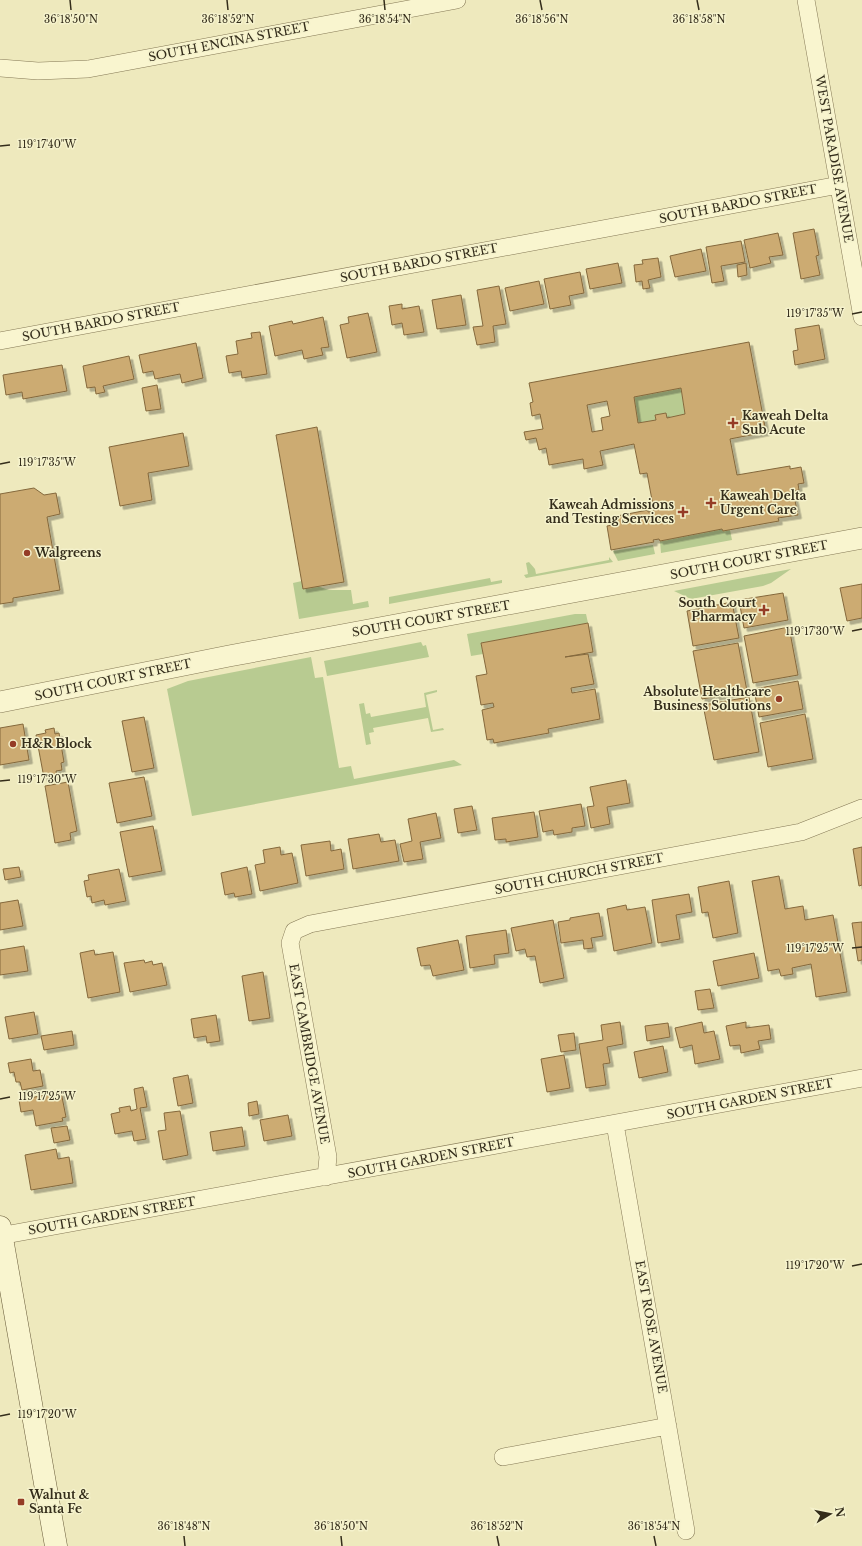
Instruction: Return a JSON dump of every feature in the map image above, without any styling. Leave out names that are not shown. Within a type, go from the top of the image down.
[{"type":"main road","points":[[1,1233],[56,1546]]},
{"type":"street","name":"SOUTH ENCINA STREET","points":[[0,68],[38,71],[88,69],[381,7],[457,0]]},
{"type":"street","name":"WEST PARADISE AVENUE","points":[[806,0],[862,317]]},
{"type":"street","name":"SOUTH BARDO STREET","points":[[0,341],[839,185]]},
{"type":"street","name":"SOUTH COURT STREET","points":[[0,702],[236,654],[862,538]]},
{"type":"street","name":"SOUTH CHURCH STREET","points":[[294,931],[310,924],[801,832],[862,808]]},
{"type":"street","name":"EAST CAMBRIDGE AVENUE","points":[[294,931],[290,943],[328,1157],[326,1177]]},
{"type":"street","name":"SOUTH GARDEN STREET","points":[[1,1233],[326,1177],[862,1078]]},
{"type":"street","name":"EAST ROSE AVENUE","points":[[615,1124],[686,1530]]},
{"type":"street","points":[[503,1457],[668,1426]]},
{"type":"green space","points":[[681,388],[685,414],[667,418],[666,413],[655,415],[656,420],[638,423],[634,397]]},
{"type":"green space","points":[[722,529],[723,531],[730,530],[732,540],[661,553],[660,541]]},
{"type":"green space","points":[[653,545],[655,554],[618,561],[613,551]]},
{"type":"green space","points":[[609,557],[613,562],[526,578],[524,575],[528,574],[526,563],[529,562],[535,569],[536,574],[609,560]]},
{"type":"green space","points":[[791,569],[771,583],[763,586],[691,599],[674,591]]},
{"type":"green space","points":[[490,578],[491,582],[502,580],[502,583],[389,604],[389,597]]},
{"type":"green space","points":[[302,581],[329,590],[351,590],[353,604],[368,601],[369,607],[299,619],[293,583]]},
{"type":"green space","points":[[575,614],[586,614],[588,623],[481,643],[483,654],[471,656],[467,634]]},
{"type":"green space","points":[[421,642],[423,646],[426,645],[429,657],[327,676],[324,661]]},
{"type":"green space","points":[[311,657],[315,678],[323,677],[339,768],[351,766],[354,779],[454,760],[462,765],[192,816],[167,689],[188,681]]},
{"type":"green space","points":[[437,690],[437,692],[426,695],[433,730],[443,728],[444,730],[431,732],[428,718],[373,728],[374,732],[369,733],[371,744],[366,745],[359,704],[364,703],[366,714],[370,713],[371,717],[426,707],[424,693]]},
{"type":"building","points":[[814,229],[819,255],[816,256],[820,275],[801,279],[793,233]]},
{"type":"building","points":[[778,233],[783,255],[769,257],[771,263],[750,268],[744,240]]},
{"type":"building","points":[[741,241],[745,262],[721,266],[724,281],[712,283],[706,247]]},
{"type":"building","points":[[701,249],[706,271],[675,277],[670,256]]},
{"type":"building","points":[[658,258],[661,277],[648,280],[650,288],[643,289],[642,281],[636,282],[634,265],[643,264],[642,260]]},
{"type":"building","points":[[618,263],[622,283],[590,289],[586,269]]},
{"type":"building","points":[[746,263],[747,275],[738,277],[737,265]]},
{"type":"building","points":[[580,272],[584,293],[569,296],[571,305],[550,309],[544,279]]},
{"type":"building","points":[[539,281],[544,304],[510,311],[505,288]]},
{"type":"building","points":[[499,286],[506,324],[493,326],[495,342],[477,345],[473,327],[483,326],[477,290]]},
{"type":"building","points":[[461,295],[466,325],[437,329],[432,300]]},
{"type":"building","points":[[402,304],[402,309],[419,306],[424,332],[404,335],[402,323],[392,325],[389,306]]},
{"type":"building","points":[[368,313],[377,352],[347,358],[340,325],[349,323],[348,317]]},
{"type":"building","points":[[323,317],[329,347],[321,348],[323,355],[304,359],[302,350],[275,356],[269,326],[292,321],[293,324]]},
{"type":"building","points":[[819,325],[825,359],[795,365],[793,351],[798,350],[795,329]]},
{"type":"building","points":[[260,332],[267,374],[242,378],[241,371],[229,373],[226,356],[238,354],[236,341],[252,338],[251,333]]},
{"type":"building","points":[[749,342],[766,432],[730,439],[737,475],[790,466],[790,469],[801,467],[804,483],[798,484],[799,490],[793,491],[798,515],[778,518],[779,521],[723,531],[722,529],[660,541],[659,539],[653,540],[654,542],[611,550],[607,526],[618,524],[617,516],[648,510],[648,512],[654,511],[647,473],[640,474],[634,444],[600,451],[603,465],[584,469],[583,459],[549,465],[546,448],[539,450],[536,438],[526,440],[524,432],[543,429],[540,414],[532,416],[530,403],[533,402],[529,383]],"holes":[[[681,388],[685,414],[667,418],[666,413],[655,415],[656,420],[638,423],[634,397]],[[607,401],[610,416],[601,418],[603,430],[592,432],[587,405]]]},
{"type":"building","points":[[196,343],[203,378],[182,383],[180,374],[155,379],[153,371],[143,373],[139,355]]},
{"type":"building","points":[[129,356],[134,379],[103,386],[105,392],[96,394],[95,387],[87,388],[83,366]]},
{"type":"building","points":[[62,365],[67,391],[23,399],[22,392],[6,395],[3,375]]},
{"type":"building","points":[[157,385],[161,409],[146,411],[142,388]]},
{"type":"building","points":[[317,427],[344,582],[303,589],[276,435]]},
{"type":"building","points":[[183,433],[189,466],[148,473],[152,500],[120,506],[109,447]]},
{"type":"building","name":"Walgreens","points":[[34,488],[44,495],[56,493],[60,514],[47,517],[60,590],[13,598],[13,602],[0,604],[0,494]]},
{"type":"building","points":[[862,584],[862,618],[847,621],[840,588]]},
{"type":"building","name":"South Court Pharmacy","points":[[783,593],[788,620],[744,628],[739,600]]},
{"type":"building","points":[[732,602],[739,638],[693,646],[687,611]]},
{"type":"building","points":[[588,623],[593,652],[565,657],[588,654],[594,684],[571,688],[572,693],[595,689],[600,719],[548,729],[549,733],[494,743],[493,739],[487,740],[482,710],[494,707],[493,703],[481,705],[476,676],[487,674],[481,643]]},
{"type":"building","points":[[789,627],[798,675],[753,683],[744,636]]},
{"type":"building","points":[[738,643],[747,691],[702,699],[693,651]]},
{"type":"building","name":"Absolute Healthcare Business Solutions","points":[[798,681],[803,709],[759,717],[754,689]]},
{"type":"building","points":[[749,697],[759,752],[714,760],[703,705]]},
{"type":"building","points":[[805,714],[813,759],[768,767],[760,723]]},
{"type":"building","points":[[144,717],[154,768],[132,772],[122,721]]},
{"type":"building","name":"H&R Block","points":[[23,724],[29,760],[0,765],[0,728]]},
{"type":"building","points":[[54,728],[55,734],[59,733],[64,762],[61,763],[62,770],[56,771],[57,776],[44,778],[36,735],[46,733],[45,730]]},
{"type":"building","points":[[144,777],[152,816],[117,823],[109,783]]},
{"type":"building","points":[[626,780],[630,803],[607,807],[610,824],[591,828],[587,807],[594,806],[590,787]]},
{"type":"building","points":[[68,782],[77,831],[70,833],[71,840],[55,843],[45,786]]},
{"type":"building","points":[[581,804],[585,826],[572,828],[572,832],[554,835],[553,830],[543,832],[539,811]]},
{"type":"building","points":[[472,806],[477,830],[458,833],[454,809]]},
{"type":"building","points":[[534,812],[538,837],[506,842],[506,839],[495,840],[492,818]]},
{"type":"building","points":[[436,813],[441,838],[420,842],[423,859],[404,862],[400,844],[412,841],[408,819]]},
{"type":"building","points":[[153,826],[162,871],[129,877],[120,832]]},
{"type":"building","points":[[379,834],[381,842],[395,840],[399,861],[353,869],[348,839]]},
{"type":"building","points":[[330,841],[331,851],[341,849],[344,869],[306,876],[301,845]]},
{"type":"building","points":[[280,847],[281,855],[292,853],[298,883],[260,891],[255,865],[265,863],[263,850]]},
{"type":"building","points":[[862,847],[862,885],[859,886],[853,849]]},
{"type":"building","points":[[19,867],[21,877],[5,880],[3,869]]},
{"type":"building","points":[[247,867],[252,894],[235,897],[234,893],[225,895],[221,873]]},
{"type":"building","points":[[119,869],[126,901],[105,905],[104,900],[92,903],[91,896],[87,897],[84,881],[89,880],[88,875]]},
{"type":"building","points":[[779,876],[785,909],[803,906],[805,920],[833,915],[847,992],[816,997],[811,964],[792,968],[793,974],[781,976],[779,969],[768,971],[752,881]]},
{"type":"building","points":[[729,881],[738,933],[713,938],[708,912],[702,913],[698,887]]},
{"type":"building","points":[[689,894],[692,912],[676,915],[680,939],[658,943],[652,900]]},
{"type":"building","points":[[18,900],[23,926],[0,930],[0,903]]},
{"type":"building","points":[[626,905],[627,910],[645,907],[652,943],[614,951],[607,909]]},
{"type":"building","points":[[599,913],[603,936],[591,938],[593,948],[584,949],[583,940],[561,943],[558,922],[570,920],[570,918]]},
{"type":"building","points":[[553,920],[564,978],[540,983],[535,956],[527,957],[525,949],[516,951],[511,928]]},
{"type":"building","points":[[862,922],[862,960],[858,961],[852,923]]},
{"type":"building","points":[[506,930],[509,953],[494,955],[495,964],[470,968],[466,936]]},
{"type":"building","points":[[458,940],[464,970],[433,976],[430,965],[421,966],[417,948]]},
{"type":"building","points":[[24,946],[28,971],[0,975],[0,950]]},
{"type":"building","points":[[94,950],[95,955],[113,952],[120,992],[88,998],[80,953]]},
{"type":"building","points":[[754,953],[759,978],[718,986],[713,961]]},
{"type":"building","points":[[144,960],[145,963],[152,961],[153,965],[162,963],[167,985],[130,992],[124,963]]},
{"type":"building","points":[[263,972],[270,1018],[249,1021],[242,976]]},
{"type":"building","points":[[710,989],[714,1008],[698,1010],[695,991]]},
{"type":"building","points":[[34,1012],[38,1034],[9,1039],[5,1017]]},
{"type":"building","points":[[216,1015],[220,1041],[207,1043],[206,1036],[194,1038],[191,1019]]},
{"type":"building","points":[[620,1022],[623,1044],[607,1047],[610,1063],[603,1064],[606,1085],[586,1088],[579,1044],[603,1040],[601,1025]]},
{"type":"building","points":[[702,1022],[704,1033],[714,1031],[720,1059],[695,1064],[692,1045],[680,1048],[675,1028]]},
{"type":"building","points":[[746,1022],[746,1028],[769,1025],[771,1039],[758,1041],[760,1049],[741,1053],[740,1045],[730,1046],[726,1026]]},
{"type":"building","points":[[668,1023],[670,1037],[647,1041],[645,1026]]},
{"type":"building","points":[[72,1031],[74,1045],[44,1050],[41,1036]]},
{"type":"building","points":[[574,1033],[576,1050],[561,1052],[558,1035]]},
{"type":"building","points":[[663,1046],[668,1072],[639,1078],[634,1052]]},
{"type":"building","points":[[564,1055],[570,1088],[547,1092],[541,1059]]},
{"type":"building","points":[[31,1059],[33,1071],[40,1070],[43,1086],[22,1090],[20,1082],[16,1082],[14,1072],[10,1073],[8,1063]]},
{"type":"building","points":[[188,1075],[193,1103],[178,1106],[173,1078]]},
{"type":"building","points":[[143,1087],[147,1107],[140,1108],[146,1139],[134,1141],[132,1131],[115,1134],[111,1114],[120,1112],[119,1108],[130,1106],[131,1111],[137,1109],[134,1089]]},
{"type":"building","points":[[61,1092],[66,1117],[62,1118],[63,1121],[36,1126],[33,1110],[21,1112],[19,1100]]},
{"type":"building","points":[[257,1101],[259,1114],[249,1116],[248,1103]]},
{"type":"building","points":[[180,1111],[188,1155],[163,1160],[158,1131],[166,1130],[164,1113]]},
{"type":"building","points":[[288,1115],[292,1136],[264,1141],[260,1120]]},
{"type":"building","points":[[67,1126],[70,1140],[54,1143],[51,1128]]},
{"type":"building","points":[[242,1127],[245,1146],[213,1151],[210,1132]]},
{"type":"building","points":[[56,1149],[58,1159],[69,1157],[73,1183],[31,1190],[25,1155]]},
{"type":"place","name":"Kaweah Delta Sub Acute","points":[[733,423]]},
{"type":"place","name":"Kaweah Delta Urgent Care","points":[[711,503]]},
{"type":"place","name":"Kaweah Admissions and Testing Services","points":[[683,512]]},
{"type":"place","name":"Walgreens","points":[[27,553]]},
{"type":"place","name":"South Court Pharmacy","points":[[764,610]]},
{"type":"place","name":"Absolute Healthcare Business Solutions","points":[[779,699]]},
{"type":"place","name":"H&R Block","points":[[13,744]]},
{"type":"place","name":"Walnut & Santa Fe","points":[[21,1502]]}]
